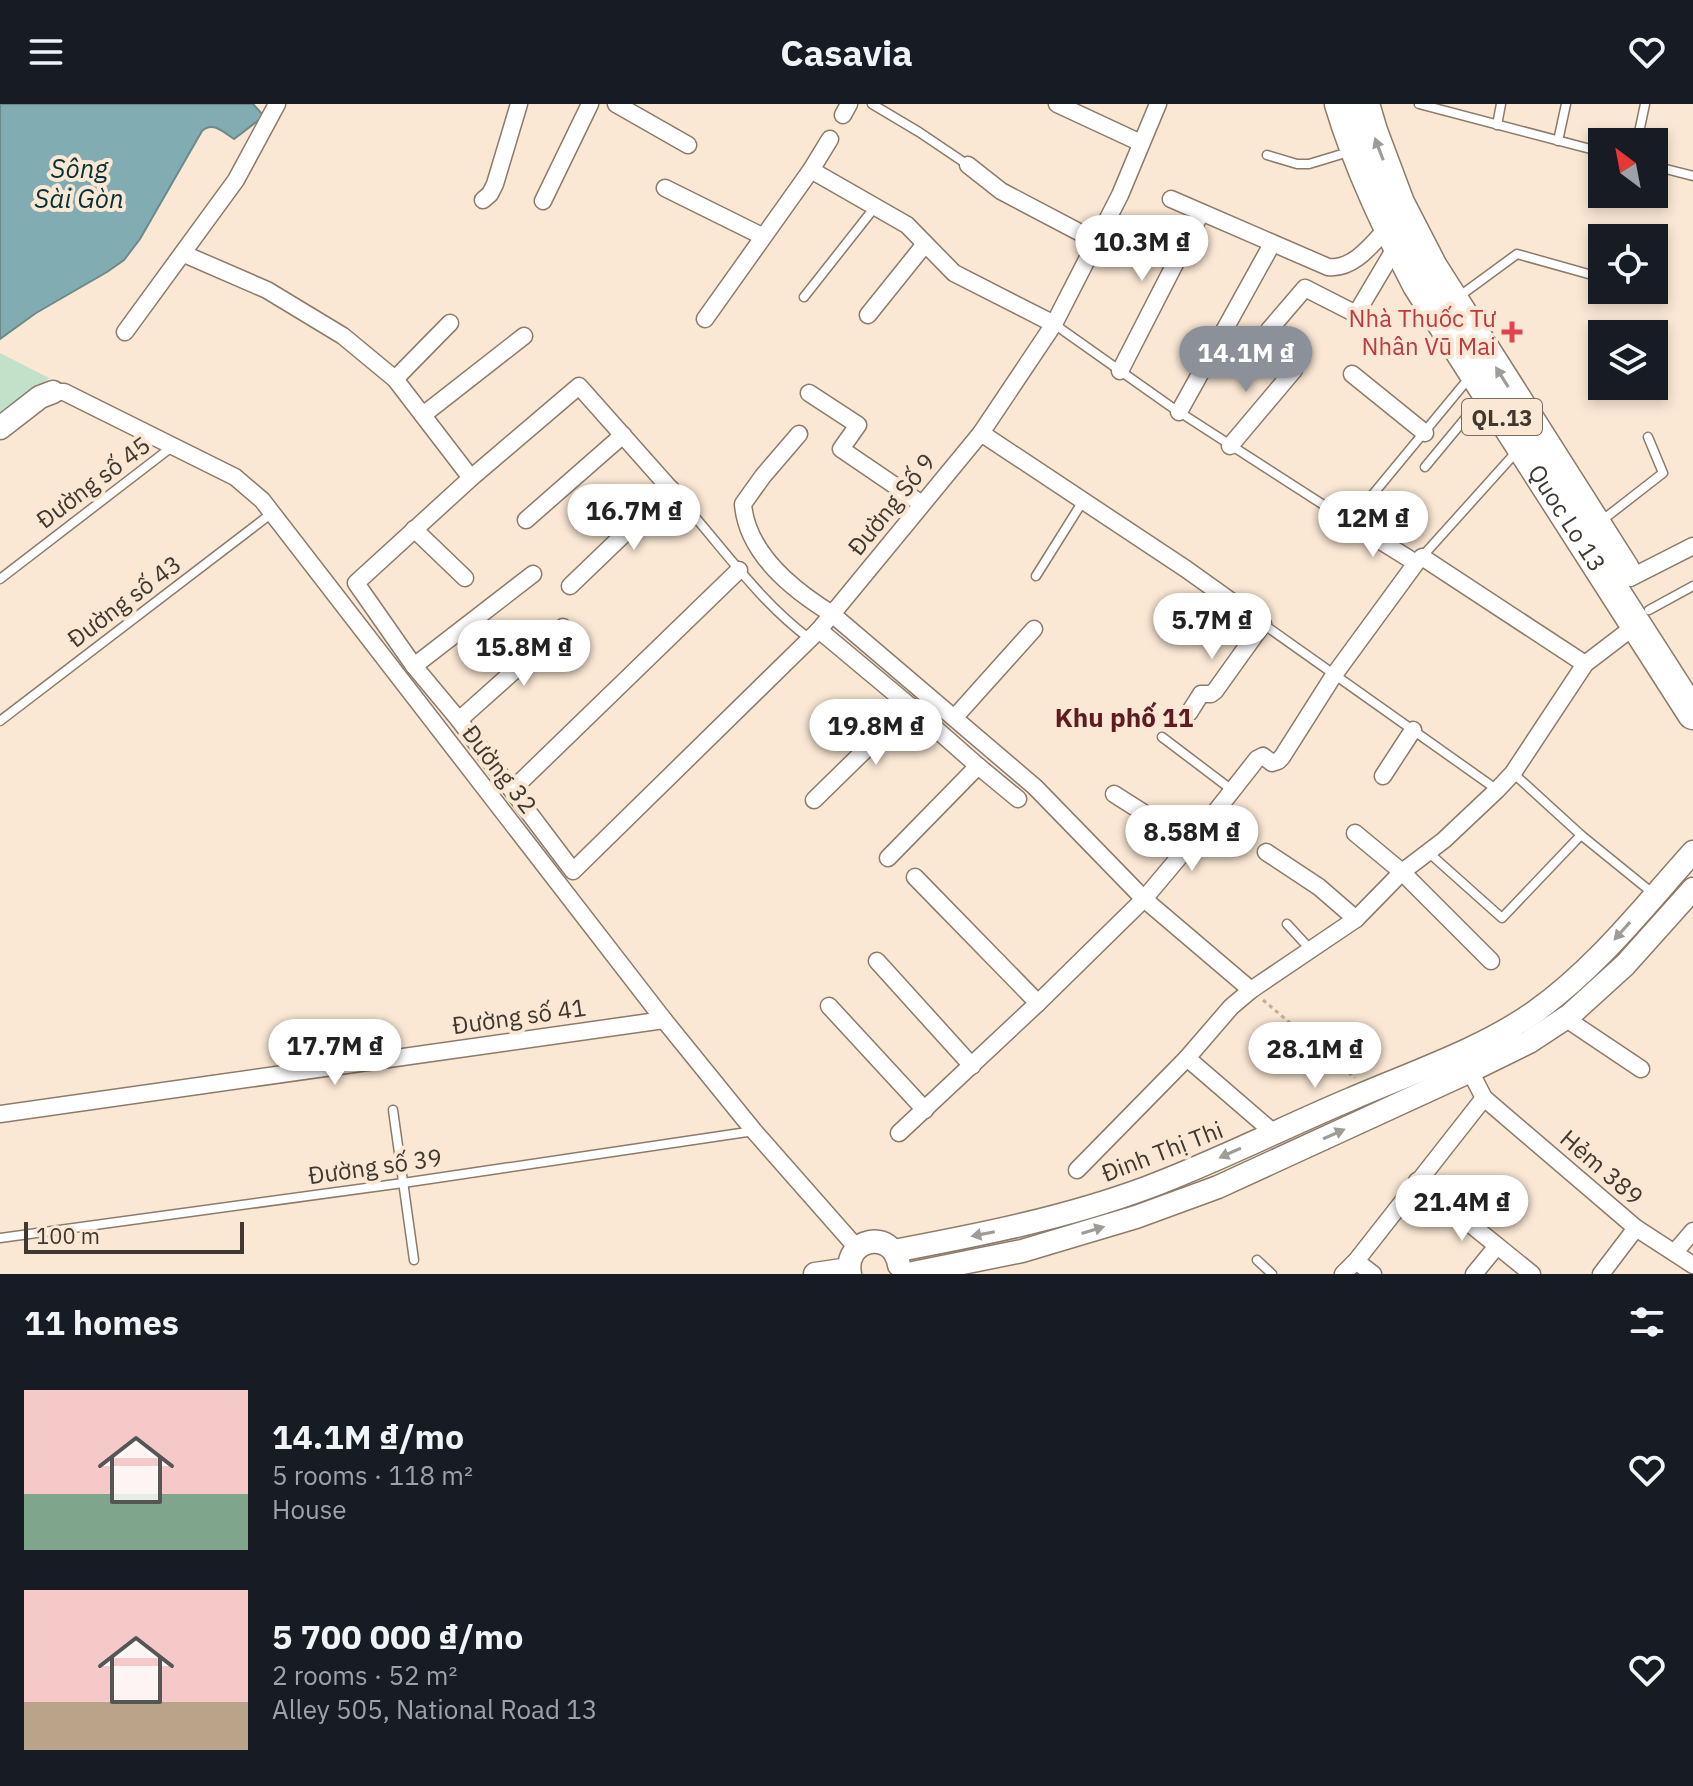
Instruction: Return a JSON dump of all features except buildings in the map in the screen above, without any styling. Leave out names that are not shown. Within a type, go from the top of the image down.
[{"type":"highway","name":"Quoc Lo 13","points":[[1342,105],[1356,150],[1418,285],[1521,447],[1642,618],[1693,680]]},
{"type":"highway","name":"Quoc Lo 13","points":[[1342,105],[1372,131],[1399,203],[1432,267],[1630,578],[1642,618],[1693,714]]},
{"type":"street","points":[[125,332],[236,180],[277,104]]},
{"type":"street","points":[[483,200],[495,184],[519,104]]},
{"type":"street","points":[[543,201],[590,104]]},
{"type":"street","points":[[616,104],[688,145]]},
{"type":"street","points":[[1057,104],[1141,143]]},
{"type":"street","name":"Đường Số 9","points":[[512,790],[573,871],[814,634],[981,433],[1054,324],[1120,195],[1158,104]]},
{"type":"street","points":[[705,319],[830,139]]},
{"type":"street","points":[[968,165],[1001,191],[1096,241]]},
{"type":"street","points":[[811,170],[907,225],[954,273],[1054,324]]},
{"type":"street","points":[[665,188],[762,236]]},
{"type":"street","points":[[1171,199],[1328,267],[1347,265],[1393,236]]},
{"type":"street","points":[[1120,371],[1201,213]]},
{"type":"street","points":[[1269,330],[1305,288],[1356,314],[1393,236]]},
{"type":"street","points":[[868,315],[925,244]]},
{"type":"street","points":[[1179,412],[1272,244]]},
{"type":"street","points":[[184,254],[267,290],[343,336],[395,379],[471,478]]},
{"type":"street","points":[[395,379],[450,323]]},
{"type":"street","points":[[423,415],[524,336]]},
{"type":"street","points":[[1230,446],[1294,370]]},
{"type":"street","points":[[1352,374],[1425,433]]},
{"type":"street","points":[[570,586],[676,495],[579,386],[471,478],[356,583],[414,666],[512,790],[739,570]]},
{"type":"street","points":[[0,428],[40,397],[53,392]]},
{"type":"street","name":"Đường 32","points":[[53,392],[64,392],[235,477],[249,487],[664,1020],[754,1131],[857,1248]]},
{"type":"street","points":[[809,393],[858,425],[841,449],[922,504]]},
{"type":"street","points":[[981,433],[1263,624],[1215,691],[1201,694],[1189,713]]},
{"type":"street","points":[[799,434],[743,504],[746,520],[757,544],[772,567],[832,614],[1035,787],[1144,899],[1251,990]]},
{"type":"street","points":[[526,520],[623,435]]},
{"type":"street","points":[[1350,522],[1419,560],[1585,664]]},
{"type":"street","points":[[414,529],[465,578]]},
{"type":"street","points":[[1630,578],[1693,546]]},
{"type":"street","points":[[899,1133],[1144,899],[1259,757],[1263,756],[1272,763],[1282,757],[1334,675],[1419,560]]},
{"type":"street","points":[[414,666],[533,574]]},
{"type":"street","points":[[1077,1170],[1187,1058],[1231,1007],[1356,919],[1402,872],[1497,790],[1513,773],[1585,664],[1642,618]]},
{"type":"street","points":[[459,720],[563,627]]},
{"type":"street","points":[[955,717],[1034,629]]},
{"type":"street","points":[[814,634],[910,706],[1018,799]]},
{"type":"street","points":[[814,800],[910,706]]},
{"type":"street","points":[[1383,776],[1413,730]]},
{"type":"street","points":[[888,858],[978,766]]},
{"type":"street","points":[[1114,794],[1191,843]]},
{"type":"street","points":[[1355,833],[1402,872],[1491,961]]},
{"type":"street","points":[[1266,852],[1319,887],[1356,919]]},
{"type":"street","name":"Đinh Thị Thi","points":[[857,1248],[871,1241],[888,1245],[894,1251],[998,1231],[1142,1189],[1462,1051],[1535,1012],[1570,985],[1600,957],[1693,852]]},
{"type":"street","points":[[915,877],[1038,1003]]},
{"type":"street","points":[[908,1274],[1022,1251],[1136,1217],[1218,1187],[1470,1071],[1529,1042],[1565,1018],[1625,965],[1693,889]]},
{"type":"street","points":[[877,961],[972,1066]]},
{"type":"street","points":[[829,1006],[925,1110]]},
{"type":"street","points":[[1565,1018],[1641,1069]]},
{"type":"street","name":"Đường số 41","points":[[0,1114],[664,1020]]},
{"type":"street","points":[[1187,1058],[1274,1133]]},
{"type":"street","points":[[1343,1274],[1484,1098],[1470,1071]]},
{"type":"street","name":"Hẻm 389","points":[[1484,1098],[1636,1228],[1693,1265]]},
{"type":"street","points":[[1417,1181],[1532,1274]]},
{"type":"street","points":[[1601,1274],[1636,1228]]},
{"type":"street","points":[[1675,1252],[1693,1231]]},
{"type":"street","points":[[1474,1274],[1497,1246]]},
{"type":"street","points":[[815,1274],[849,1272],[852,1254],[857,1248]]},
{"type":"street","points":[[894,1251],[900,1268],[898,1274]]},
{"type":"street","points":[[1356,1261],[1373,1274]]},
{"type":"lane","points":[[872,104],[930,138],[968,165]]},
{"type":"lane","points":[[1419,104],[1588,148]]},
{"type":"lane","points":[[1497,125],[1501,104]]},
{"type":"lane","points":[[1558,141],[1566,104]]},
{"type":"lane","points":[[1640,128],[1645,104]]},
{"type":"lane","points":[[1267,155],[1297,164],[1309,164],[1356,150]]},
{"type":"lane","points":[[1668,170],[1693,176]]},
{"type":"lane","points":[[804,297],[875,207]]},
{"type":"lane","points":[[1454,301],[1517,254],[1588,274]]},
{"type":"lane","points":[[1054,324],[1179,412],[1350,522],[1425,433],[1480,383]]},
{"type":"lane","points":[[1425,467],[1480,383]]},
{"type":"lane","points":[[1596,524],[1663,473],[1648,437]]},
{"type":"lane","name":"Đường số 45","points":[[0,579],[173,446]]},
{"type":"lane","points":[[1419,560],[1521,447]]},
{"type":"lane","points":[[676,495],[774,609],[790,624],[814,634]]},
{"type":"lane","points":[[1036,576],[1083,501]]},
{"type":"lane","name":"Đường số 43","points":[[0,721],[272,513]]},
{"type":"lane","points":[[1642,618],[1693,586]]},
{"type":"lane","points":[[1263,624],[1497,790]]},
{"type":"lane","points":[[1162,737],[1232,790]]},
{"type":"lane","points":[[1513,773],[1581,835],[1655,895]]},
{"type":"lane","points":[[1428,852],[1502,918],[1581,835]]},
{"type":"lane","points":[[1287,924],[1310,949]]},
{"type":"lane","points":[[393,1110],[414,1260]]},
{"type":"lane","name":"Đường số 39","points":[[0,1238],[754,1131]]},
{"type":"lane","points":[[1257,1260],[1272,1274]]},
{"type":"path","points":[[1251,990],[1370,1091]]},
{"type":"green space","points":[[0,353],[49,378],[0,415]]},
{"type":"water","name":"Sông Sài Gòn","points":[[0,104],[253,104],[264,116],[234,139],[214,127],[202,131],[140,239],[124,260],[36,313],[0,339]]},
{"type":"place","name":"Nhà Thuốc Tư Nhân Vū Mai","points":[[1512,332]]},
{"type":"district","name":"Khu phố 11","points":[[1124,717]]}]
